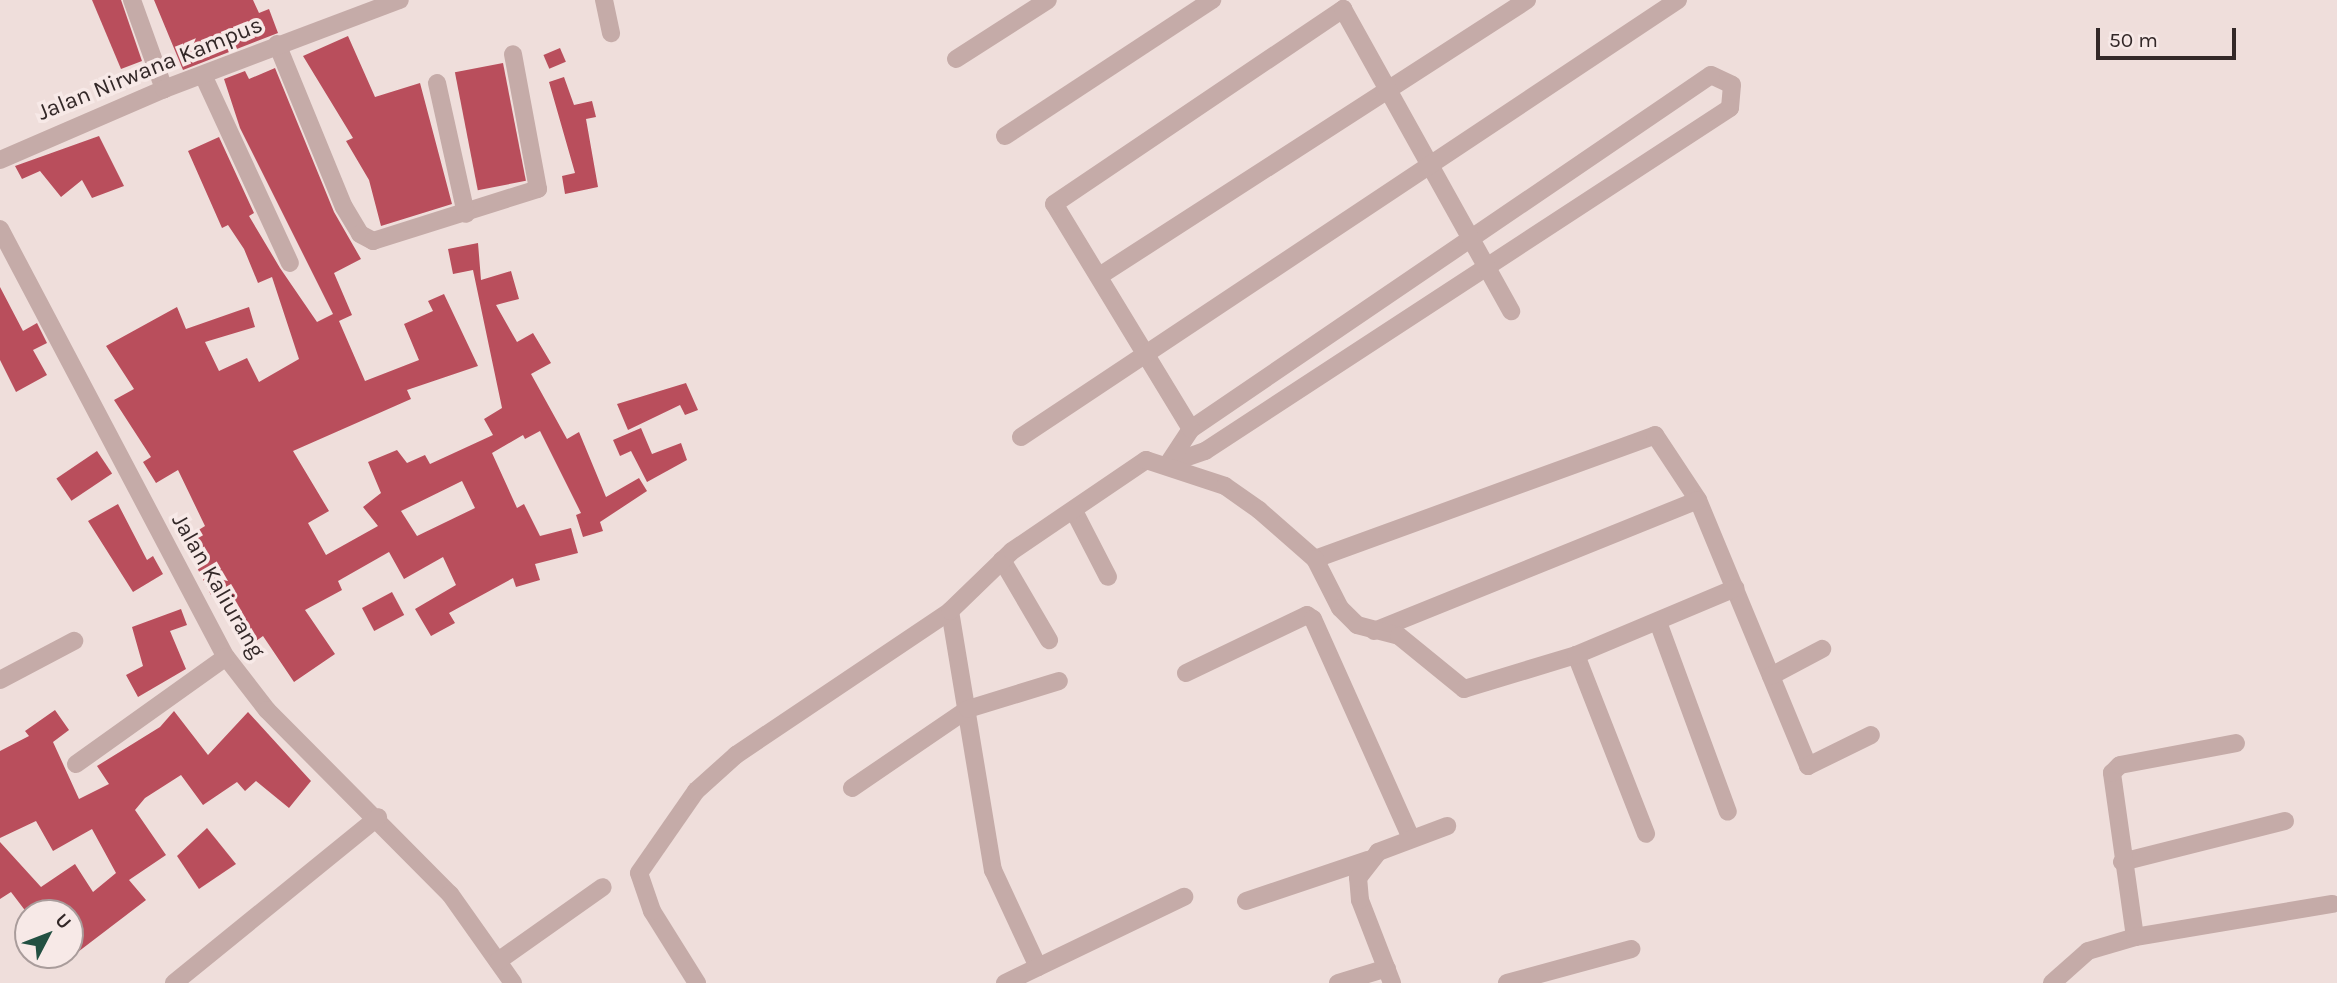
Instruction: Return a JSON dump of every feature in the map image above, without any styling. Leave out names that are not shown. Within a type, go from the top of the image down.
[{"type":"street","points":[[132,0],[164,89]]},
{"type":"street","name":"Jalan Nirwana Kampus","points":[[0,160],[164,89],[277,44],[400,0]]},
{"type":"street","points":[[604,0],[611,33]]},
{"type":"street","points":[[956,59],[1048,0]]},
{"type":"street","points":[[1005,136],[1212,0]]},
{"type":"street","points":[[1101,275],[1527,0]]},
{"type":"street","points":[[1021,436],[1145,349],[1433,165],[1678,0]]},
{"type":"street","points":[[1191,429],[1101,275],[1054,204],[1346,3],[1387,89],[1433,165],[1511,311]]},
{"type":"street","points":[[277,44],[344,207],[364,237],[373,241],[466,214],[540,186],[513,54]]},
{"type":"street","points":[[203,75],[290,263]]},
{"type":"street","points":[[1711,75],[1732,85],[1730,108],[1205,451],[1168,464],[1191,429],[1711,75]]},
{"type":"street","points":[[437,83],[466,214]]},
{"type":"street","name":"Jalan Kaliurang","points":[[0,229],[226,657],[267,710],[378,817],[450,894],[513,983]]},
{"type":"street","points":[[1315,559],[1649,434],[1665,444],[1698,500],[1808,766],[1871,735]]},
{"type":"street","points":[[697,983],[642,892],[639,873],[655,841],[736,755],[950,611],[1002,560],[1146,460],[1168,464],[1225,486],[1315,559],[1340,608],[1374,631],[1422,650],[1444,678],[1464,690],[1576,655],[1735,588]]},
{"type":"street","points":[[1374,631],[1698,500]]},
{"type":"street","points":[[1074,510],[1108,577]]},
{"type":"street","points":[[1002,560],[1049,640]]},
{"type":"street","points":[[950,611],[993,870],[1038,967]]},
{"type":"street","points":[[1186,673],[1307,615],[1313,619],[1410,838]]},
{"type":"street","points":[[1658,622],[1728,812]]},
{"type":"street","points":[[0,680],[74,641]]},
{"type":"street","points":[[1771,676],[1822,649]]},
{"type":"street","points":[[1576,655],[1646,834]]},
{"type":"street","points":[[76,764],[226,657]]},
{"type":"street","points":[[852,788],[968,709],[1059,681]]},
{"type":"street","points":[[2135,937],[2110,786],[2116,767],[2236,743]]},
{"type":"street","points":[[174,983],[378,817]]},
{"type":"street","points":[[2122,862],[2285,821]]},
{"type":"street","points":[[1246,901],[1368,860],[1410,838],[1447,826]]},
{"type":"street","points":[[1338,983],[1390,976],[1360,900],[1358,878],[1368,860]]},
{"type":"street","points":[[498,961],[603,887]]},
{"type":"street","points":[[1005,983],[1184,897]]},
{"type":"street","points":[[2052,983],[2088,951],[2135,937],[2332,904]]},
{"type":"street","points":[[1507,983],[1631,949]]},
{"type":"building","points":[[92,0],[121,0],[142,61],[121,69]]},
{"type":"building","points":[[154,0],[253,0],[259,13],[269,9],[278,33],[183,70]]},
{"type":"building","points":[[348,36],[375,97],[420,83],[452,204],[381,226],[369,180],[346,141],[353,138],[303,56]]},
{"type":"building","points":[[560,48],[566,62],[549,69],[543,55]]},
{"type":"building","points":[[503,63],[526,181],[478,190],[455,72]]},
{"type":"building","points":[[275,68],[334,212],[361,259],[334,273],[352,315],[339,321],[365,381],[419,360],[404,324],[433,311],[428,301],[444,294],[478,366],[407,390],[411,399],[293,451],[329,511],[308,523],[326,555],[378,526],[363,507],[381,493],[368,462],[397,450],[407,463],[425,455],[430,464],[493,435],[484,419],[502,408],[473,270],[453,274],[448,249],[478,243],[481,280],[511,271],[519,299],[496,305],[517,342],[533,333],[551,363],[531,374],[567,439],[579,432],[606,497],[639,478],[647,491],[600,522],[603,531],[583,537],[576,515],[581,513],[540,431],[525,439],[523,435],[492,453],[517,508],[524,504],[540,536],[571,528],[578,553],[535,564],[540,580],[516,587],[513,578],[449,613],[455,623],[431,636],[415,609],[456,585],[443,557],[404,579],[389,552],[338,581],[342,590],[305,610],[335,654],[294,682],[263,636],[256,641],[252,636],[225,588],[211,595],[190,554],[198,549],[189,536],[205,526],[178,470],[156,483],[143,462],[151,457],[114,400],[134,389],[106,346],[177,307],[186,329],[249,307],[255,327],[205,342],[219,371],[247,358],[259,382],[299,359],[272,277],[258,283],[244,249],[228,225],[222,228],[188,151],[219,137],[254,213],[249,216],[280,268],[317,322],[333,314],[240,128],[224,79],[245,71],[249,79]],"holes":[[[462,481],[475,508],[417,536],[401,511]]]},
{"type":"building","points":[[564,77],[574,105],[592,101],[596,117],[586,119],[598,187],[565,194],[562,176],[575,173],[549,82]]},
{"type":"building","points":[[99,136],[124,186],[92,198],[82,180],[61,197],[40,171],[22,179],[15,166]]},
{"type":"building","points":[[0,287],[23,331],[37,323],[47,343],[33,350],[47,375],[16,392],[0,360]]},
{"type":"building","points":[[686,383],[698,410],[685,415],[680,405],[628,430],[617,404]]},
{"type":"building","points":[[641,428],[652,454],[681,443],[687,460],[647,482],[631,451],[620,456],[613,440]]},
{"type":"building","points":[[97,451],[112,473],[71,501],[56,478]]},
{"type":"building","points":[[118,504],[147,560],[153,556],[163,574],[133,592],[88,521]]},
{"type":"building","points":[[392,592],[404,615],[374,631],[362,608]]},
{"type":"building","points":[[181,609],[187,625],[170,631],[186,669],[138,697],[126,675],[143,666],[132,627]]},
{"type":"building","points":[[55,710],[69,730],[53,742],[79,799],[109,784],[97,766],[160,727],[174,711],[208,755],[248,712],[311,781],[289,808],[256,781],[245,791],[237,782],[203,805],[181,775],[145,798],[135,810],[166,855],[129,880],[146,900],[84,947],[84,899],[16,899],[11,892],[0,899],[0,842],[41,887],[75,864],[93,892],[116,873],[92,829],[53,851],[36,821],[0,838],[0,751],[29,736],[25,731]]},
{"type":"building","points":[[207,828],[236,864],[199,889],[177,856]]}]
